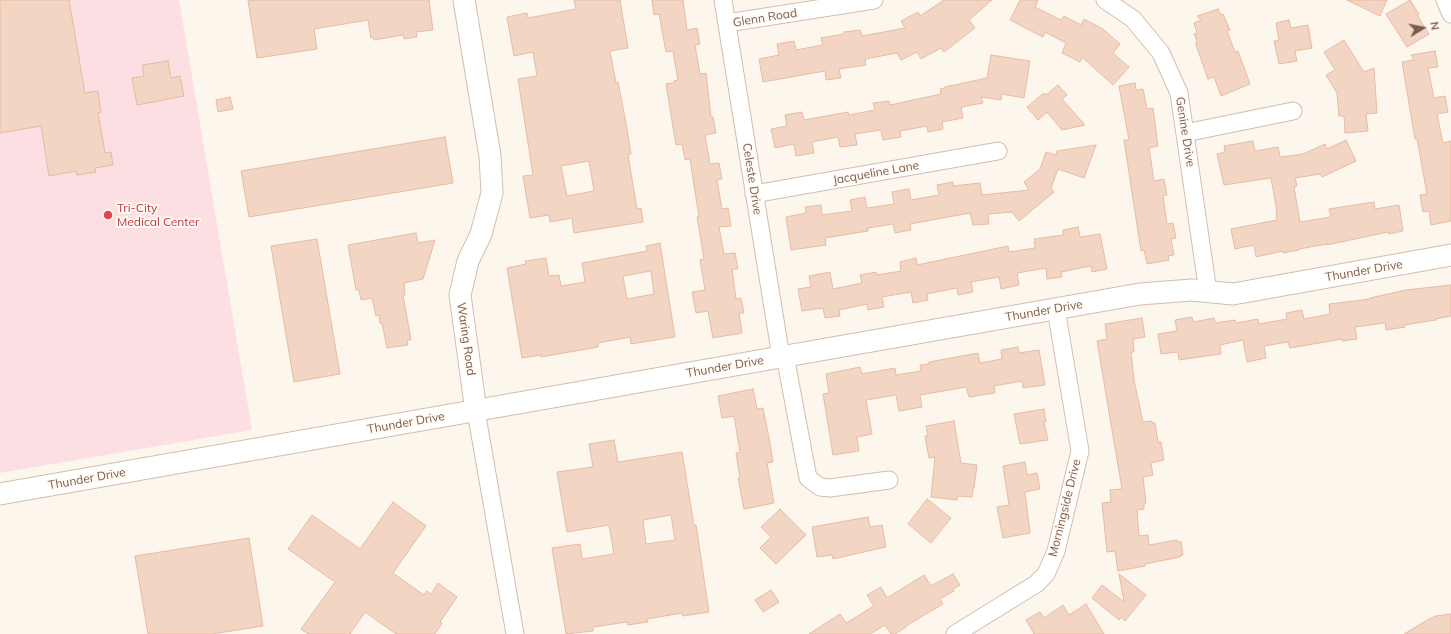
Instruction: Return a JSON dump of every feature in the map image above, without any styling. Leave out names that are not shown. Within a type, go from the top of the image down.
[{"type":"street","name":"Waring Road","points":[[464,0],[490,156],[492,193],[482,234],[468,261],[460,295],[476,411],[514,634]]},
{"type":"street","name":"Celeste Drive","points":[[723,0],[754,194],[783,357],[808,478],[820,487],[830,488],[889,480]]},
{"type":"street","name":"Glenn Road","points":[[727,23],[874,0]]},
{"type":"street","name":"Genine Drive","points":[[1105,0],[1133,18],[1161,52],[1179,93],[1208,292]]},
{"type":"street","points":[[1445,0],[1451,14]]},
{"type":"street","points":[[1185,133],[1293,111]]},
{"type":"street","name":"Jacqueline Lane","points":[[754,194],[998,151]]},
{"type":"street","name":"Thunder Drive","points":[[0,494],[1140,294],[1192,290],[1233,294],[1451,255]]},
{"type":"street","name":"Morningside Drive","points":[[955,634],[1036,584],[1046,574],[1056,551],[1080,451],[1056,309]]},
{"type":"shaded area","name":"Tri-City Medical Center","points":[[0,0],[179,0],[252,430],[0,473]]},
{"type":"building","points":[[0,0],[69,0],[85,93],[98,91],[101,112],[98,113],[105,153],[111,152],[113,165],[95,168],[96,172],[77,175],[76,171],[49,176],[41,126],[0,133]]},
{"type":"building","points":[[248,0],[429,0],[433,30],[416,32],[417,37],[404,39],[403,35],[374,40],[373,37],[371,38],[368,20],[314,29],[317,49],[257,58]]},
{"type":"building","points":[[574,0],[620,0],[628,48],[610,51],[626,123],[631,154],[628,155],[637,209],[641,208],[643,222],[574,233],[572,218],[550,222],[549,215],[530,218],[523,176],[533,175],[518,79],[537,76],[533,52],[514,56],[507,17],[527,13],[528,18],[576,9]],"holes":[[[589,161],[594,191],[567,196],[561,166]]]},
{"type":"building","points":[[652,0],[683,0],[687,30],[697,28],[700,44],[695,45],[700,74],[706,73],[711,117],[713,117],[716,133],[705,135],[710,164],[719,163],[722,179],[717,180],[722,209],[728,208],[731,226],[719,227],[724,254],[735,253],[738,269],[732,269],[736,299],[741,298],[744,313],[739,313],[742,333],[713,338],[708,311],[696,313],[692,292],[705,290],[700,260],[704,259],[697,217],[699,217],[690,159],[685,160],[682,144],[676,145],[666,84],[674,83],[674,81],[678,80],[673,51],[666,52],[659,14],[654,15]]},
{"type":"building","points":[[944,0],[992,0],[969,20],[975,28],[944,52],[941,48],[921,59],[917,52],[901,60],[897,53],[865,59],[866,65],[839,69],[841,78],[826,80],[825,71],[763,82],[759,59],[779,55],[777,44],[794,41],[796,50],[823,45],[821,38],[844,34],[844,32],[860,30],[862,36],[905,28],[901,21],[918,12],[920,16]]},
{"type":"building","points":[[1020,0],[1038,0],[1035,7],[1061,20],[1064,16],[1081,25],[1084,19],[1103,29],[1120,44],[1113,53],[1129,67],[1113,85],[1082,57],[1080,62],[1062,53],[1066,43],[1045,32],[1043,37],[1010,20]]},
{"type":"building","points":[[1347,0],[1387,0],[1380,16]]},
{"type":"building","points":[[1410,0],[1419,14],[1417,15],[1429,34],[1407,47],[1386,14]]},
{"type":"building","points":[[1218,9],[1221,15],[1223,14],[1230,30],[1227,31],[1235,52],[1238,51],[1250,84],[1221,96],[1214,77],[1208,79],[1196,45],[1197,41],[1194,34],[1197,33],[1194,23],[1201,20],[1197,16]]},
{"type":"building","points":[[1289,20],[1291,28],[1308,25],[1312,48],[1295,51],[1297,61],[1279,64],[1274,41],[1279,40],[1276,23]]},
{"type":"building","points":[[1344,40],[1364,72],[1374,68],[1377,113],[1366,114],[1368,131],[1345,133],[1344,116],[1339,116],[1337,93],[1326,75],[1335,70],[1324,52]]},
{"type":"building","points":[[1435,51],[1438,67],[1428,68],[1434,98],[1445,96],[1448,112],[1437,114],[1443,143],[1451,141],[1451,221],[1431,225],[1429,211],[1423,212],[1420,195],[1427,194],[1417,139],[1415,139],[1402,62],[1414,60],[1411,55]]},
{"type":"building","points":[[991,55],[1030,61],[1024,98],[1002,94],[1001,100],[981,97],[983,103],[961,107],[963,118],[942,122],[943,129],[928,132],[927,126],[900,131],[901,137],[883,140],[881,130],[855,134],[857,145],[840,147],[838,137],[812,142],[814,153],[796,156],[794,144],[775,148],[771,129],[787,126],[785,115],[802,112],[804,120],[848,112],[849,115],[875,110],[873,103],[889,101],[890,105],[941,94],[940,89],[945,87],[987,78]]},
{"type":"building","points":[[168,61],[171,78],[180,76],[184,96],[137,105],[132,78],[144,76],[142,65]]},
{"type":"building","points":[[1135,83],[1136,90],[1143,89],[1147,109],[1153,108],[1158,146],[1149,148],[1154,181],[1164,179],[1167,195],[1163,196],[1167,224],[1173,223],[1176,238],[1171,239],[1174,255],[1168,256],[1169,260],[1147,264],[1144,250],[1141,251],[1124,140],[1129,140],[1119,86]]},
{"type":"building","points":[[1058,85],[1067,95],[1062,99],[1085,125],[1062,130],[1047,112],[1038,120],[1027,107],[1044,93],[1046,95]]},
{"type":"building","points":[[230,97],[233,109],[218,112],[216,100]]},
{"type":"building","points":[[445,137],[453,183],[249,217],[241,171]]},
{"type":"building","points":[[1346,140],[1356,161],[1322,177],[1320,174],[1295,178],[1297,186],[1294,187],[1300,222],[1331,217],[1329,209],[1374,202],[1375,209],[1399,205],[1403,231],[1389,234],[1388,232],[1327,245],[1283,253],[1283,251],[1256,257],[1254,245],[1235,249],[1231,229],[1277,220],[1277,212],[1271,178],[1224,185],[1217,154],[1225,152],[1224,146],[1253,141],[1255,151],[1278,147],[1280,157],[1303,154],[1325,144],[1327,149]]},
{"type":"building","points":[[1096,145],[1084,178],[1058,169],[1051,188],[1054,192],[1019,221],[1012,212],[988,214],[989,224],[973,225],[970,213],[910,224],[911,230],[895,233],[893,224],[868,228],[868,231],[825,238],[826,245],[791,250],[786,217],[806,213],[805,207],[821,205],[822,215],[852,211],[850,200],[865,197],[867,208],[894,204],[892,192],[909,189],[911,200],[939,195],[937,185],[953,182],[953,186],[980,183],[982,195],[1029,190],[1024,182],[1040,169],[1046,152],[1056,155],[1057,151]]},
{"type":"building","points":[[1078,227],[1080,237],[1100,234],[1107,269],[1092,272],[1091,266],[1061,272],[1062,277],[1047,279],[1046,268],[1017,273],[1019,285],[1001,289],[999,277],[971,282],[973,292],[958,295],[957,288],[927,294],[928,300],[913,303],[911,292],[882,297],[884,307],[868,310],[867,304],[839,310],[840,316],[825,318],[823,308],[802,311],[798,289],[811,287],[809,276],[830,272],[833,289],[862,283],[860,275],[876,272],[877,275],[901,271],[900,262],[916,258],[917,265],[1008,246],[1009,252],[1035,248],[1034,242],[1036,242],[1034,239],[1063,235],[1063,230]]},
{"type":"building","points":[[416,233],[418,243],[435,240],[423,279],[404,283],[405,295],[403,295],[411,340],[407,340],[408,345],[387,348],[382,323],[380,323],[379,315],[376,316],[372,298],[361,300],[359,290],[356,290],[348,245]]},
{"type":"building","points":[[317,239],[340,374],[294,382],[271,246]]},
{"type":"building","points":[[660,243],[675,337],[631,344],[630,337],[598,343],[598,347],[541,357],[541,355],[522,358],[507,268],[526,264],[525,261],[546,258],[549,276],[559,275],[561,286],[585,282],[582,263],[647,251],[646,246]],"holes":[[[651,271],[654,294],[627,299],[623,276]]]},
{"type":"building","points":[[1451,285],[1451,316],[1386,330],[1385,323],[1355,327],[1357,339],[1342,341],[1342,339],[1290,348],[1288,342],[1264,346],[1266,358],[1247,362],[1243,340],[1220,345],[1221,354],[1179,360],[1178,352],[1161,354],[1158,334],[1177,331],[1175,320],[1192,317],[1193,322],[1214,318],[1215,323],[1235,320],[1236,323],[1258,319],[1259,324],[1287,319],[1286,313],[1302,310],[1304,319],[1330,314],[1329,304],[1370,299],[1406,290]]},
{"type":"building","points":[[1142,318],[1145,337],[1133,339],[1134,352],[1131,352],[1134,380],[1143,422],[1152,421],[1152,423],[1155,423],[1158,442],[1161,442],[1164,460],[1151,463],[1153,475],[1143,477],[1146,503],[1144,503],[1144,509],[1137,510],[1139,536],[1148,535],[1149,545],[1177,540],[1177,542],[1181,542],[1183,555],[1180,557],[1145,564],[1145,566],[1118,571],[1115,551],[1107,552],[1102,503],[1111,502],[1110,490],[1122,489],[1097,341],[1107,339],[1105,324]]},
{"type":"building","points":[[1018,347],[1019,353],[1039,350],[1045,385],[1023,388],[1022,381],[994,386],[995,393],[969,397],[966,387],[920,395],[922,407],[899,411],[896,395],[866,400],[872,434],[857,437],[859,451],[833,455],[823,394],[829,393],[826,374],[860,367],[862,374],[895,368],[896,375],[921,371],[920,365],[929,364],[929,362],[978,353],[980,363],[1002,359],[1001,350]]},
{"type":"building","points":[[753,389],[757,409],[763,408],[770,443],[773,462],[767,463],[774,503],[744,509],[738,478],[740,478],[736,453],[740,452],[734,416],[722,418],[718,396]]},
{"type":"building","points":[[1044,409],[1046,422],[1044,422],[1048,440],[1020,444],[1014,414]]},
{"type":"building","points":[[954,421],[961,463],[977,465],[972,497],[957,496],[957,500],[931,497],[935,457],[929,458],[925,436],[928,436],[926,426]]},
{"type":"building","points":[[614,440],[618,462],[682,452],[694,525],[696,525],[709,612],[683,616],[682,613],[647,619],[648,622],[628,625],[627,622],[593,627],[593,631],[566,634],[552,548],[580,544],[582,559],[614,554],[609,525],[567,532],[557,472],[593,467],[589,444]],"holes":[[[671,515],[675,540],[646,544],[643,520]]]},
{"type":"building","points":[[1025,462],[1027,475],[1037,473],[1040,489],[1025,492],[1030,533],[1003,538],[997,507],[1009,505],[1003,466]]},
{"type":"building","points":[[927,499],[951,518],[931,543],[908,524]]},
{"type":"building","points":[[393,502],[426,526],[393,573],[424,595],[427,591],[431,594],[438,583],[457,597],[440,622],[442,623],[435,634],[396,634],[365,612],[350,634],[308,634],[301,629],[335,582],[288,549],[312,515],[360,549]]},
{"type":"building","points":[[780,509],[806,535],[776,564],[760,548],[771,537],[761,527]]},
{"type":"building","points":[[868,517],[870,527],[882,525],[886,547],[833,559],[832,555],[817,557],[812,527]]},
{"type":"building","points":[[249,538],[263,626],[212,634],[148,634],[135,556]]},
{"type":"building","points":[[953,574],[960,585],[953,589],[954,591],[940,599],[943,604],[895,634],[891,634],[885,625],[870,634],[809,634],[840,614],[846,623],[874,606],[867,595],[881,587],[887,598],[924,575],[931,586]]},
{"type":"building","points":[[1119,574],[1146,595],[1125,621],[1121,617],[1119,620],[1092,598],[1102,585],[1124,602]]},
{"type":"building","points":[[771,590],[779,602],[763,612],[755,600]]},
{"type":"building","points":[[1086,604],[1104,634],[1034,634],[1026,620],[1040,612],[1044,618],[1063,605],[1069,615]]},
{"type":"building","points":[[1451,614],[1451,634],[1404,634],[1436,616]]},
{"type":"place","name":"Tri-City Medical Center","points":[[108,215]]}]
